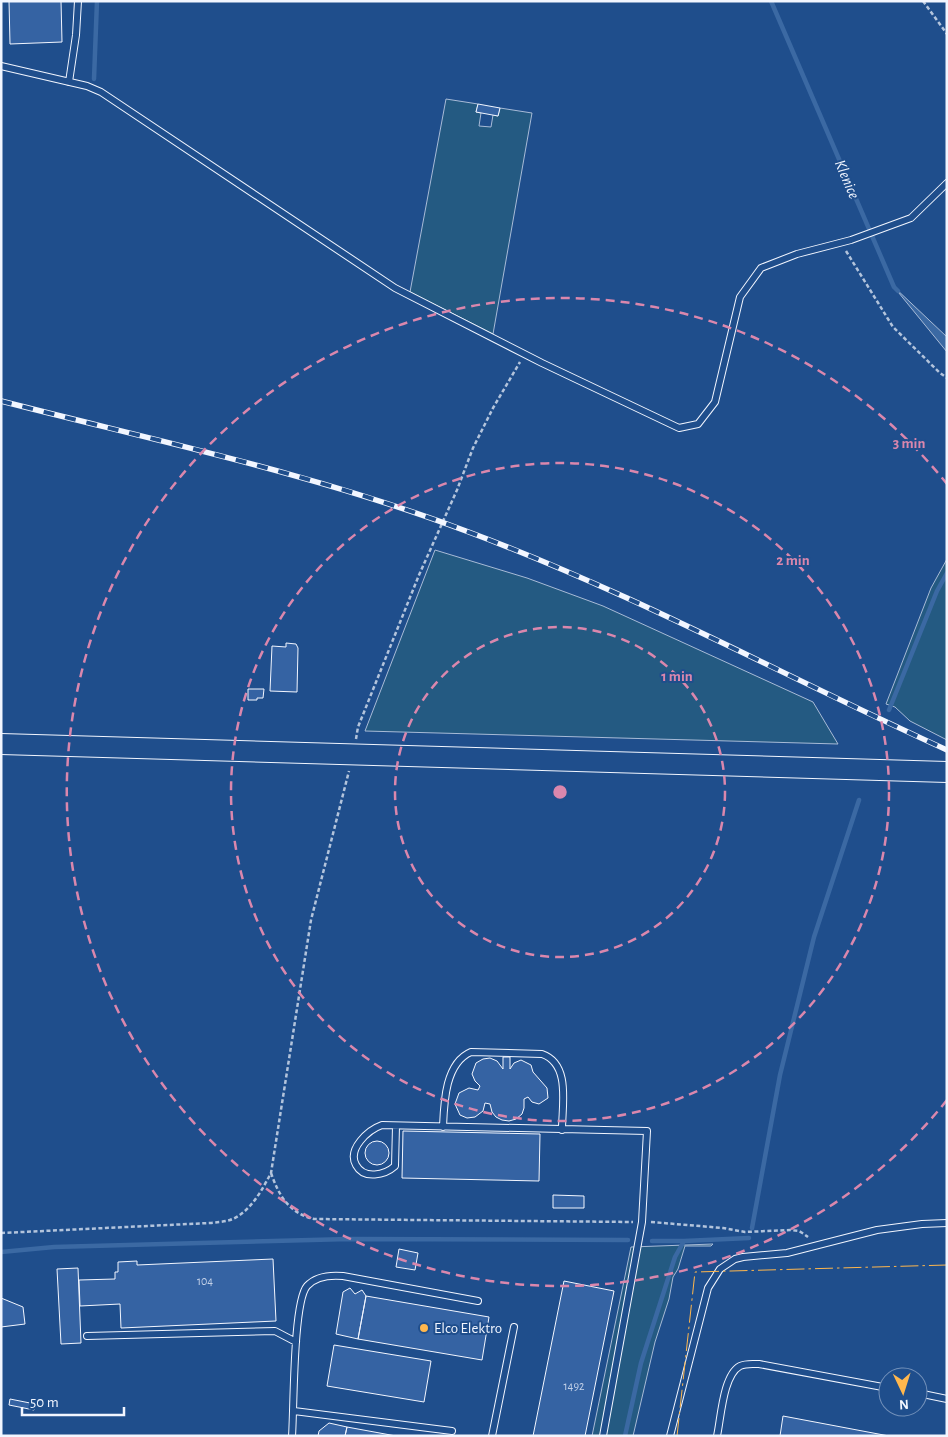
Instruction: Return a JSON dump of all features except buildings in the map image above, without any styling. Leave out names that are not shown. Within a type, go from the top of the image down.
[{"type":"main road","points":[[1,744],[947,772]]},
{"type":"lane","points":[[69,82],[76,36],[78,1]]},
{"type":"lane","points":[[1,66],[69,82],[101,92],[395,288],[525,354],[679,428],[698,424],[715,402],[740,297],[761,268],[797,254],[852,240],[911,218],[947,183]]},
{"type":"lane","points":[[443,1127],[444,1107],[453,1067],[460,1058],[471,1052],[542,1054],[556,1062],[562,1078],[562,1130]]},
{"type":"lane","points":[[396,1126],[395,1166],[376,1175],[362,1170],[355,1164],[354,1157],[362,1139],[376,1127],[382,1125],[647,1131],[642,1222],[603,1436]]},
{"type":"lane","points":[[670,1436],[708,1288],[714,1275],[720,1269],[734,1259],[752,1255],[776,1255],[877,1230],[947,1223]]},
{"type":"lane","points":[[292,1436],[296,1342],[304,1290],[308,1284],[326,1276],[343,1276],[478,1301]]},
{"type":"lane","points":[[492,1436],[514,1327]]},
{"type":"lane","points":[[87,1336],[275,1331],[296,1342]]},
{"type":"lane","points":[[717,1436],[726,1385],[730,1375],[738,1367],[747,1364],[759,1364],[878,1386]]},
{"type":"lane","points":[[928,1395],[947,1399]]},
{"type":"lane","points":[[294,1411],[452,1431]]},
{"type":"path","points":[[923,1],[947,34]]},
{"type":"path","points":[[841,242],[894,327],[947,378]]},
{"type":"path","points":[[1,1232],[210,1224],[232,1220],[258,1196],[271,1173],[311,920],[353,755],[358,727],[419,575],[457,490],[473,448],[493,408],[525,354]]},
{"type":"path","points":[[271,1173],[282,1196],[294,1210],[301,1216],[314,1219],[642,1222],[723,1228],[745,1232],[799,1231],[815,1246]]},
{"type":"shaded area","points":[[446,99],[478,104],[476,112],[481,113],[479,126],[491,127],[493,115],[498,116],[500,108],[532,113],[493,334],[410,292]]},
{"type":"shaded area","points":[[894,287],[947,337],[947,352]]},
{"type":"shaded area","points":[[435,550],[527,578],[603,606],[813,702],[838,744],[365,731]]},
{"type":"shaded area","points":[[947,559],[947,740],[910,721],[895,707],[886,704],[931,588]]},
{"type":"shaded area","points":[[713,1244],[711,1246],[685,1246],[678,1269],[673,1277],[669,1299],[655,1342],[633,1436],[592,1436],[631,1247]]},
{"type":"waterway","points":[[94,79],[97,1]]},
{"type":"waterway","name":"Klenice","points":[[771,1],[894,287],[898,291]]},
{"type":"waterway","points":[[889,710],[937,591],[947,573]]},
{"type":"waterway","points":[[752,1228],[780,1075],[814,937],[859,800]]},
{"type":"waterway","points":[[625,1436],[641,1363],[675,1257],[684,1241],[749,1238]]},
{"type":"waterway","points":[[1,1252],[54,1247],[349,1239],[628,1240]]},
{"type":"waterway","points":[[652,1241],[684,1241]]},
{"type":"railway","points":[[1,401],[294,475],[352,492],[466,531],[527,555],[648,608],[947,750]]},
{"type":"power","points":[[677,1436],[695,1272],[947,1265]]},
{"type":"place","name":"Elco Elektro","points":[[424,1328]]}]
